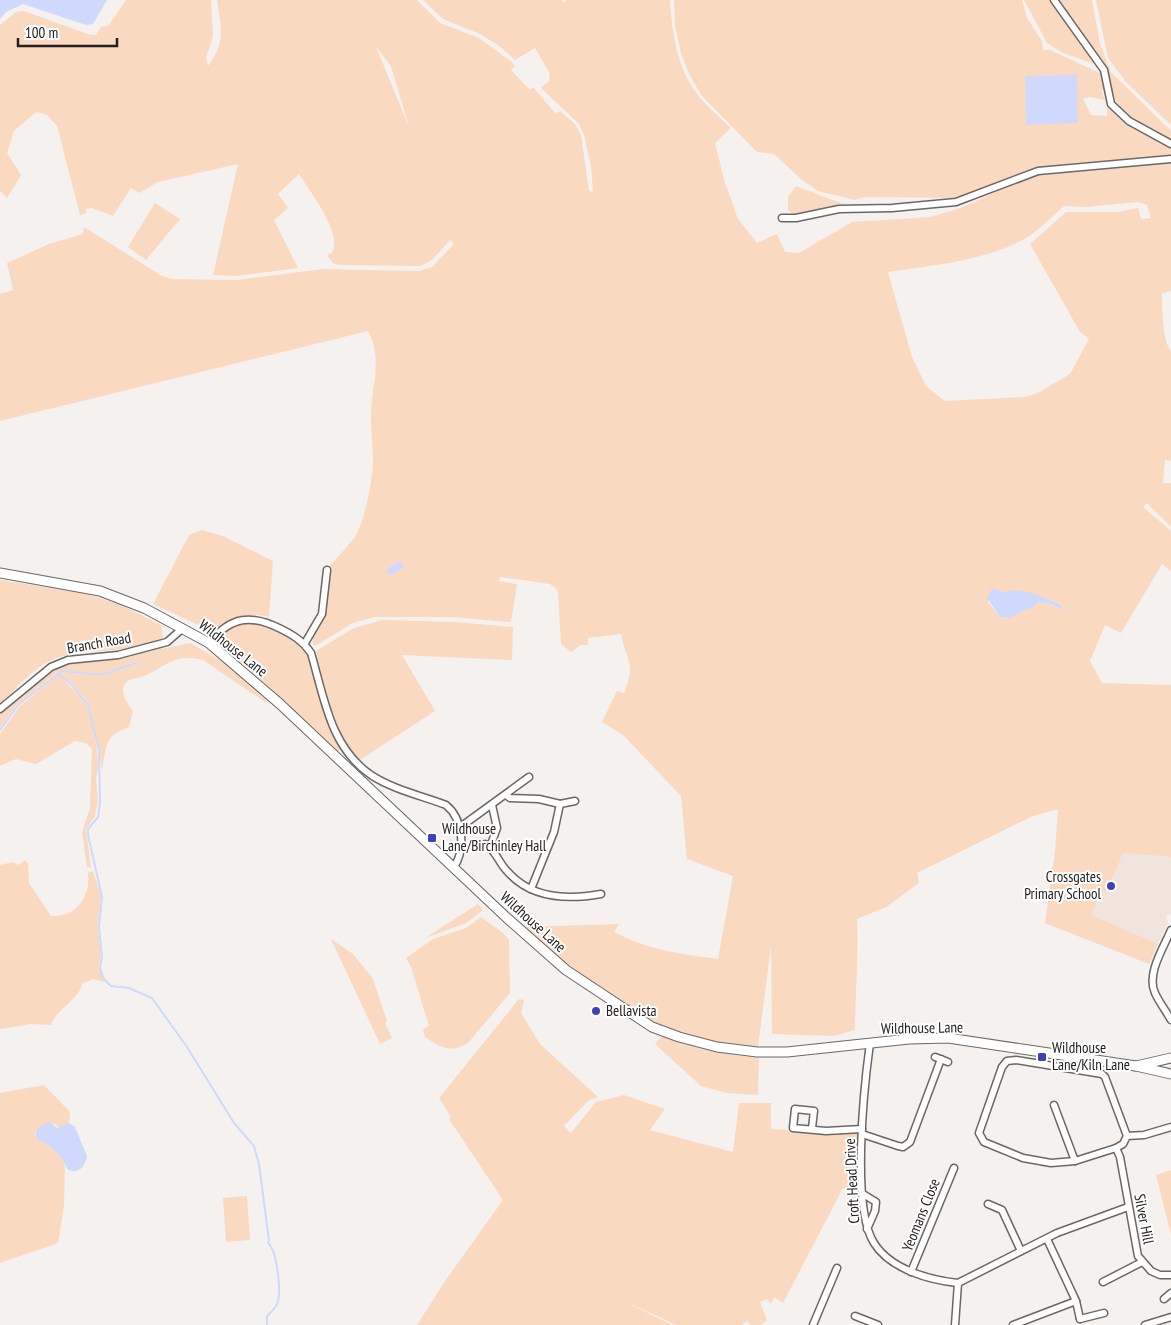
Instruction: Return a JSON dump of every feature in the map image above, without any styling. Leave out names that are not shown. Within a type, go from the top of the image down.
[{"type":"main road","name":"Wildhouse Lane","points":[[0,573],[100,591],[144,608],[209,643],[280,704],[566,970],[652,1027],[679,1037],[717,1047],[757,1052],[822,1050],[870,1043],[948,1038],[1136,1066],[1171,1074]]},
{"type":"main road","name":"Wildhouse Lane","points":[[1136,1066],[1171,1058]]},
{"type":"street","points":[[1054,0],[1104,70],[1112,104],[1129,121],[1171,144]]},
{"type":"street","points":[[782,218],[796,218],[840,209],[892,208],[956,202],[1038,171],[1171,159]]},
{"type":"street","points":[[305,643],[322,614],[327,570]]},
{"type":"street","points":[[209,643],[225,627],[247,618],[255,618],[285,631],[305,643],[311,653],[331,723],[345,752],[371,775],[446,805],[454,812],[460,828],[460,859],[454,867]]},
{"type":"street","name":"Branch Road","points":[[0,709],[51,667],[68,660],[118,655],[166,642],[183,628]]},
{"type":"street","points":[[460,828],[529,777]]},
{"type":"street","points":[[506,795],[510,798],[540,799],[560,804],[575,801]]},
{"type":"street","points":[[531,889],[554,832],[560,804]]},
{"type":"street","points":[[492,805],[497,828],[488,845],[507,872],[531,889],[546,895],[568,898],[601,894]]},
{"type":"street","points":[[1171,930],[1156,965],[1152,983],[1155,994],[1168,1009],[1171,1020]]},
{"type":"street","name":"Croft Head Drive","points":[[870,1043],[862,1131],[863,1194],[867,1230],[874,1245],[886,1258],[911,1272],[958,1283]]},
{"type":"street","points":[[812,1128],[826,1131],[862,1131],[903,1147],[910,1142],[941,1059]]},
{"type":"street","points":[[1016,1060],[1102,1074],[1105,1077],[1127,1136],[1123,1144],[1116,1148],[1062,1164],[1039,1162],[980,1139],[980,1127],[1001,1070],[1007,1061],[1016,1060]]},
{"type":"street","points":[[1054,1105],[1075,1161]]},
{"type":"street","points":[[1127,1136],[1144,1135],[1171,1127]]},
{"type":"street","name":"Silver Hill","points":[[1116,1148],[1120,1157],[1136,1250],[1142,1262],[1156,1273],[1171,1275]]},
{"type":"street","name":"Yeomans Close","points":[[911,1272],[954,1168]]},
{"type":"street","points":[[863,1194],[876,1202],[867,1230]]},
{"type":"street","points":[[988,1204],[1002,1210],[1021,1251]]},
{"type":"street","points":[[955,1325],[958,1283],[1057,1233],[1128,1208]]},
{"type":"street","points":[[1047,1239],[1076,1301],[1079,1322],[1104,1313]]},
{"type":"street","points":[[1103,1282],[1142,1262]]},
{"type":"street","points":[[813,1325],[837,1268]]},
{"type":"street","points":[[1171,1275],[1171,1282]]},
{"type":"street","points":[[1164,1299],[1171,1293]]},
{"type":"street","points":[[1013,1325],[1076,1301]]},
{"type":"street","points":[[855,1316],[878,1325]]},
{"type":"street","points":[[1146,1325],[1171,1317]]},
{"type":"shaded area","points":[[126,0],[211,0],[213,36],[206,58],[208,66],[218,50],[220,42],[221,27],[217,0],[417,0],[440,23],[479,38],[513,63],[515,66],[511,70],[530,90],[533,87],[556,114],[560,111],[575,124],[581,135],[589,191],[593,192],[591,166],[584,135],[579,124],[541,88],[549,81],[550,74],[535,48],[515,60],[498,45],[480,34],[443,19],[423,0],[562,0],[565,3],[566,0],[670,0],[674,37],[685,74],[709,108],[731,128],[715,143],[725,183],[738,219],[757,243],[777,234],[785,252],[799,253],[852,222],[930,217],[961,208],[1037,173],[1171,162],[1171,291],[1162,293],[1162,315],[1166,340],[1171,351],[1171,461],[1165,460],[1163,483],[1171,483],[1171,527],[1147,503],[1143,507],[1171,531],[1171,571],[1162,564],[1121,633],[1105,625],[1090,661],[1102,683],[1171,685],[1171,857],[1123,853],[1106,892],[1101,890],[1091,915],[1158,944],[1149,964],[1045,923],[1055,851],[1058,809],[1033,816],[917,873],[919,883],[886,907],[857,919],[858,947],[855,1030],[834,1036],[772,1034],[771,946],[758,1047],[697,1038],[674,1031],[643,1017],[607,994],[523,927],[619,924],[614,932],[639,943],[678,953],[718,959],[733,876],[687,859],[681,796],[623,735],[602,722],[617,691],[624,693],[630,675],[629,662],[621,634],[588,638],[588,645],[581,645],[571,652],[561,644],[558,593],[556,588],[550,584],[500,577],[499,581],[517,584],[511,622],[450,617],[375,617],[353,623],[317,645],[313,645],[312,632],[324,609],[329,568],[357,533],[366,507],[370,486],[373,466],[371,408],[376,364],[373,342],[368,331],[0,421],[0,294],[13,290],[7,263],[49,244],[83,234],[84,227],[162,276],[172,279],[237,280],[323,269],[419,271],[432,267],[454,244],[450,240],[432,260],[421,266],[338,265],[333,263],[327,255],[332,253],[334,245],[329,224],[299,174],[278,194],[288,208],[274,220],[298,268],[237,276],[213,275],[238,164],[158,182],[139,193],[131,188],[113,216],[92,208],[86,209],[86,213],[80,215],[57,126],[47,115],[36,112],[14,131],[7,153],[21,175],[7,198],[0,191],[0,25],[16,12],[24,11],[88,34],[96,35],[101,27],[109,25]],"holes":[[[376,47],[391,66],[409,127]],[[1139,202],[1147,205],[1151,218],[1141,219],[1138,208],[1118,212],[1066,212],[1030,244],[1080,332],[1089,339],[1070,374],[1038,393],[1024,397],[945,401],[926,386],[912,357],[888,272],[959,261],[994,252],[1031,235],[1064,206],[1085,207]],[[992,588],[1006,594],[1033,594],[1060,604],[1063,610],[1049,604],[1037,602],[1005,618],[1000,617],[988,602]]]},
{"type":"shaded area","points":[[674,0],[1022,0],[1027,18],[1042,41],[1043,50],[1050,50],[1102,74],[1106,89],[1101,90],[1105,100],[1089,97],[1083,99],[1091,115],[1107,116],[1107,107],[1129,123],[1171,145],[1171,155],[1072,163],[1028,170],[959,198],[865,197],[854,200],[818,191],[802,180],[774,154],[757,152],[702,96],[690,76],[681,53],[675,26]]},
{"type":"shaded area","points":[[1024,0],[1051,0],[1100,66],[1063,53],[1047,43]]},
{"type":"shaded area","points":[[1059,0],[1092,0],[1100,44],[1111,72],[1171,131],[1171,140],[1134,121],[1117,106],[1103,61]]},
{"type":"shaded area","points":[[1096,0],[1171,0],[1171,125],[1126,82],[1108,58]]},
{"type":"shaded area","points":[[796,186],[843,204],[794,214],[788,210],[788,197]]},
{"type":"shaded area","points":[[155,203],[180,219],[146,260],[128,247]]},
{"type":"shaded area","points":[[202,530],[223,536],[273,561],[269,617],[251,615],[207,629],[153,604],[189,535]]},
{"type":"shaded area","points":[[0,580],[83,593],[119,604],[161,625],[163,638],[150,644],[136,647],[77,653],[50,661],[30,675],[0,704]]},
{"type":"shaded area","points":[[382,620],[456,622],[513,627],[512,660],[402,655],[435,711],[360,760],[347,748],[331,718],[316,651],[354,628]]},
{"type":"shaded area","points":[[253,621],[282,632],[306,650],[329,725],[341,749],[337,752],[218,643],[219,635],[232,628]]},
{"type":"shaded area","points":[[190,643],[222,661],[267,701],[265,702],[203,660],[193,658],[178,659],[140,678],[132,679],[124,685],[124,694],[133,711],[129,727],[121,730],[111,738],[106,748],[102,769],[89,704],[72,683],[59,674],[62,672],[102,676],[140,663],[139,661],[101,675],[61,670],[17,704],[0,728],[0,711],[60,664],[160,646],[162,649]]},
{"type":"shaded area","points":[[58,675],[87,705],[95,736],[99,768],[96,777],[98,801],[95,816],[86,829],[91,868],[87,867],[82,832],[90,808],[92,749],[86,743],[75,741],[36,764],[16,759],[0,766],[0,734],[20,706]]},
{"type":"shaded area","name":"Crossgates Primary School","points":[[1123,853],[1171,857],[1171,914],[1166,916],[1168,922],[1149,964],[1045,923]]},
{"type":"shaded area","points":[[25,860],[28,863],[29,883],[51,916],[60,916],[68,913],[80,904],[87,890],[88,873],[93,871],[101,896],[98,930],[101,955],[99,966],[104,982],[93,979],[82,984],[77,995],[58,1013],[51,1025],[31,1024],[0,1029],[0,865],[13,862],[18,865]]},
{"type":"shaded area","points":[[478,904],[483,910],[466,923],[425,938]]},
{"type":"shaded area","points":[[481,917],[503,933],[509,940],[510,993],[468,1043],[456,1048],[446,1048],[425,1037],[423,1029],[429,1026],[411,967],[406,958],[433,939],[466,928]]},
{"type":"shaded area","points":[[331,939],[353,954],[373,979],[387,1021],[385,1023],[392,1038],[380,1044]]},
{"type":"shaded area","points":[[519,999],[524,1000],[521,1013],[540,1044],[598,1097],[588,1101],[564,1126],[571,1133],[596,1102],[624,1095],[665,1109],[650,1130],[733,1152],[739,1103],[771,1103],[771,1129],[857,1134],[858,1188],[843,1188],[783,1303],[774,1297],[771,1304],[767,1299],[760,1302],[767,1321],[760,1325],[750,1325],[748,1321],[741,1325],[676,1325],[620,1299],[672,1325],[417,1325],[445,1281],[503,1200],[449,1119],[451,1117],[439,1098]]},
{"type":"shaded area","points":[[662,1036],[710,1051],[759,1058],[758,1095],[727,1093],[701,1086],[655,1044]]},
{"type":"shaded area","points":[[44,1085],[70,1112],[69,1123],[60,1128],[52,1123],[35,1133],[36,1138],[52,1148],[62,1159],[65,1166],[64,1205],[58,1243],[0,1263],[0,1093]]},
{"type":"shaded area","points":[[1171,1170],[1171,1235],[1156,1175]]},
{"type":"shaded area","points":[[247,1196],[250,1240],[226,1242],[223,1198]]},
{"type":"water","points":[[0,0],[107,0],[93,24],[86,25],[23,4],[6,12],[0,19]]},
{"type":"water","points":[[1077,75],[1078,123],[1026,125],[1025,76]]},
{"type":"water","points":[[399,561],[403,565],[402,569],[391,575],[387,573],[387,569]]},
{"type":"water","points":[[992,588],[1004,592],[1024,591],[1035,594],[1060,604],[1063,610],[1050,604],[1038,602],[1032,608],[1013,616],[1000,617],[987,598]]},
{"type":"water","points":[[50,1122],[57,1128],[69,1123],[75,1127],[87,1156],[81,1169],[75,1171],[68,1170],[62,1159],[52,1148],[36,1138],[36,1132],[39,1127]]},
{"type":"waterway","points":[[58,674],[61,671],[102,675],[139,662]]},
{"type":"waterway","points":[[0,730],[19,704],[58,674],[71,684],[88,705],[99,751],[100,802],[98,817],[88,829],[88,835],[102,897],[99,927],[102,957],[100,968],[104,979],[111,986],[129,988],[152,998],[187,1047],[234,1123],[254,1146],[259,1164],[268,1243],[274,1254],[279,1282],[277,1304],[267,1316],[267,1325]]},
{"type":"place","name":"Wildhouse Lane/Birchinley Hall","points":[[432,838]]},
{"type":"place","name":"Crossgates Primary School","points":[[1111,886]]},
{"type":"place","name":"Bellavista","points":[[596,1011]]},
{"type":"place","name":"Wildhouse Lane/Kiln Lane","points":[[1042,1057]]}]
